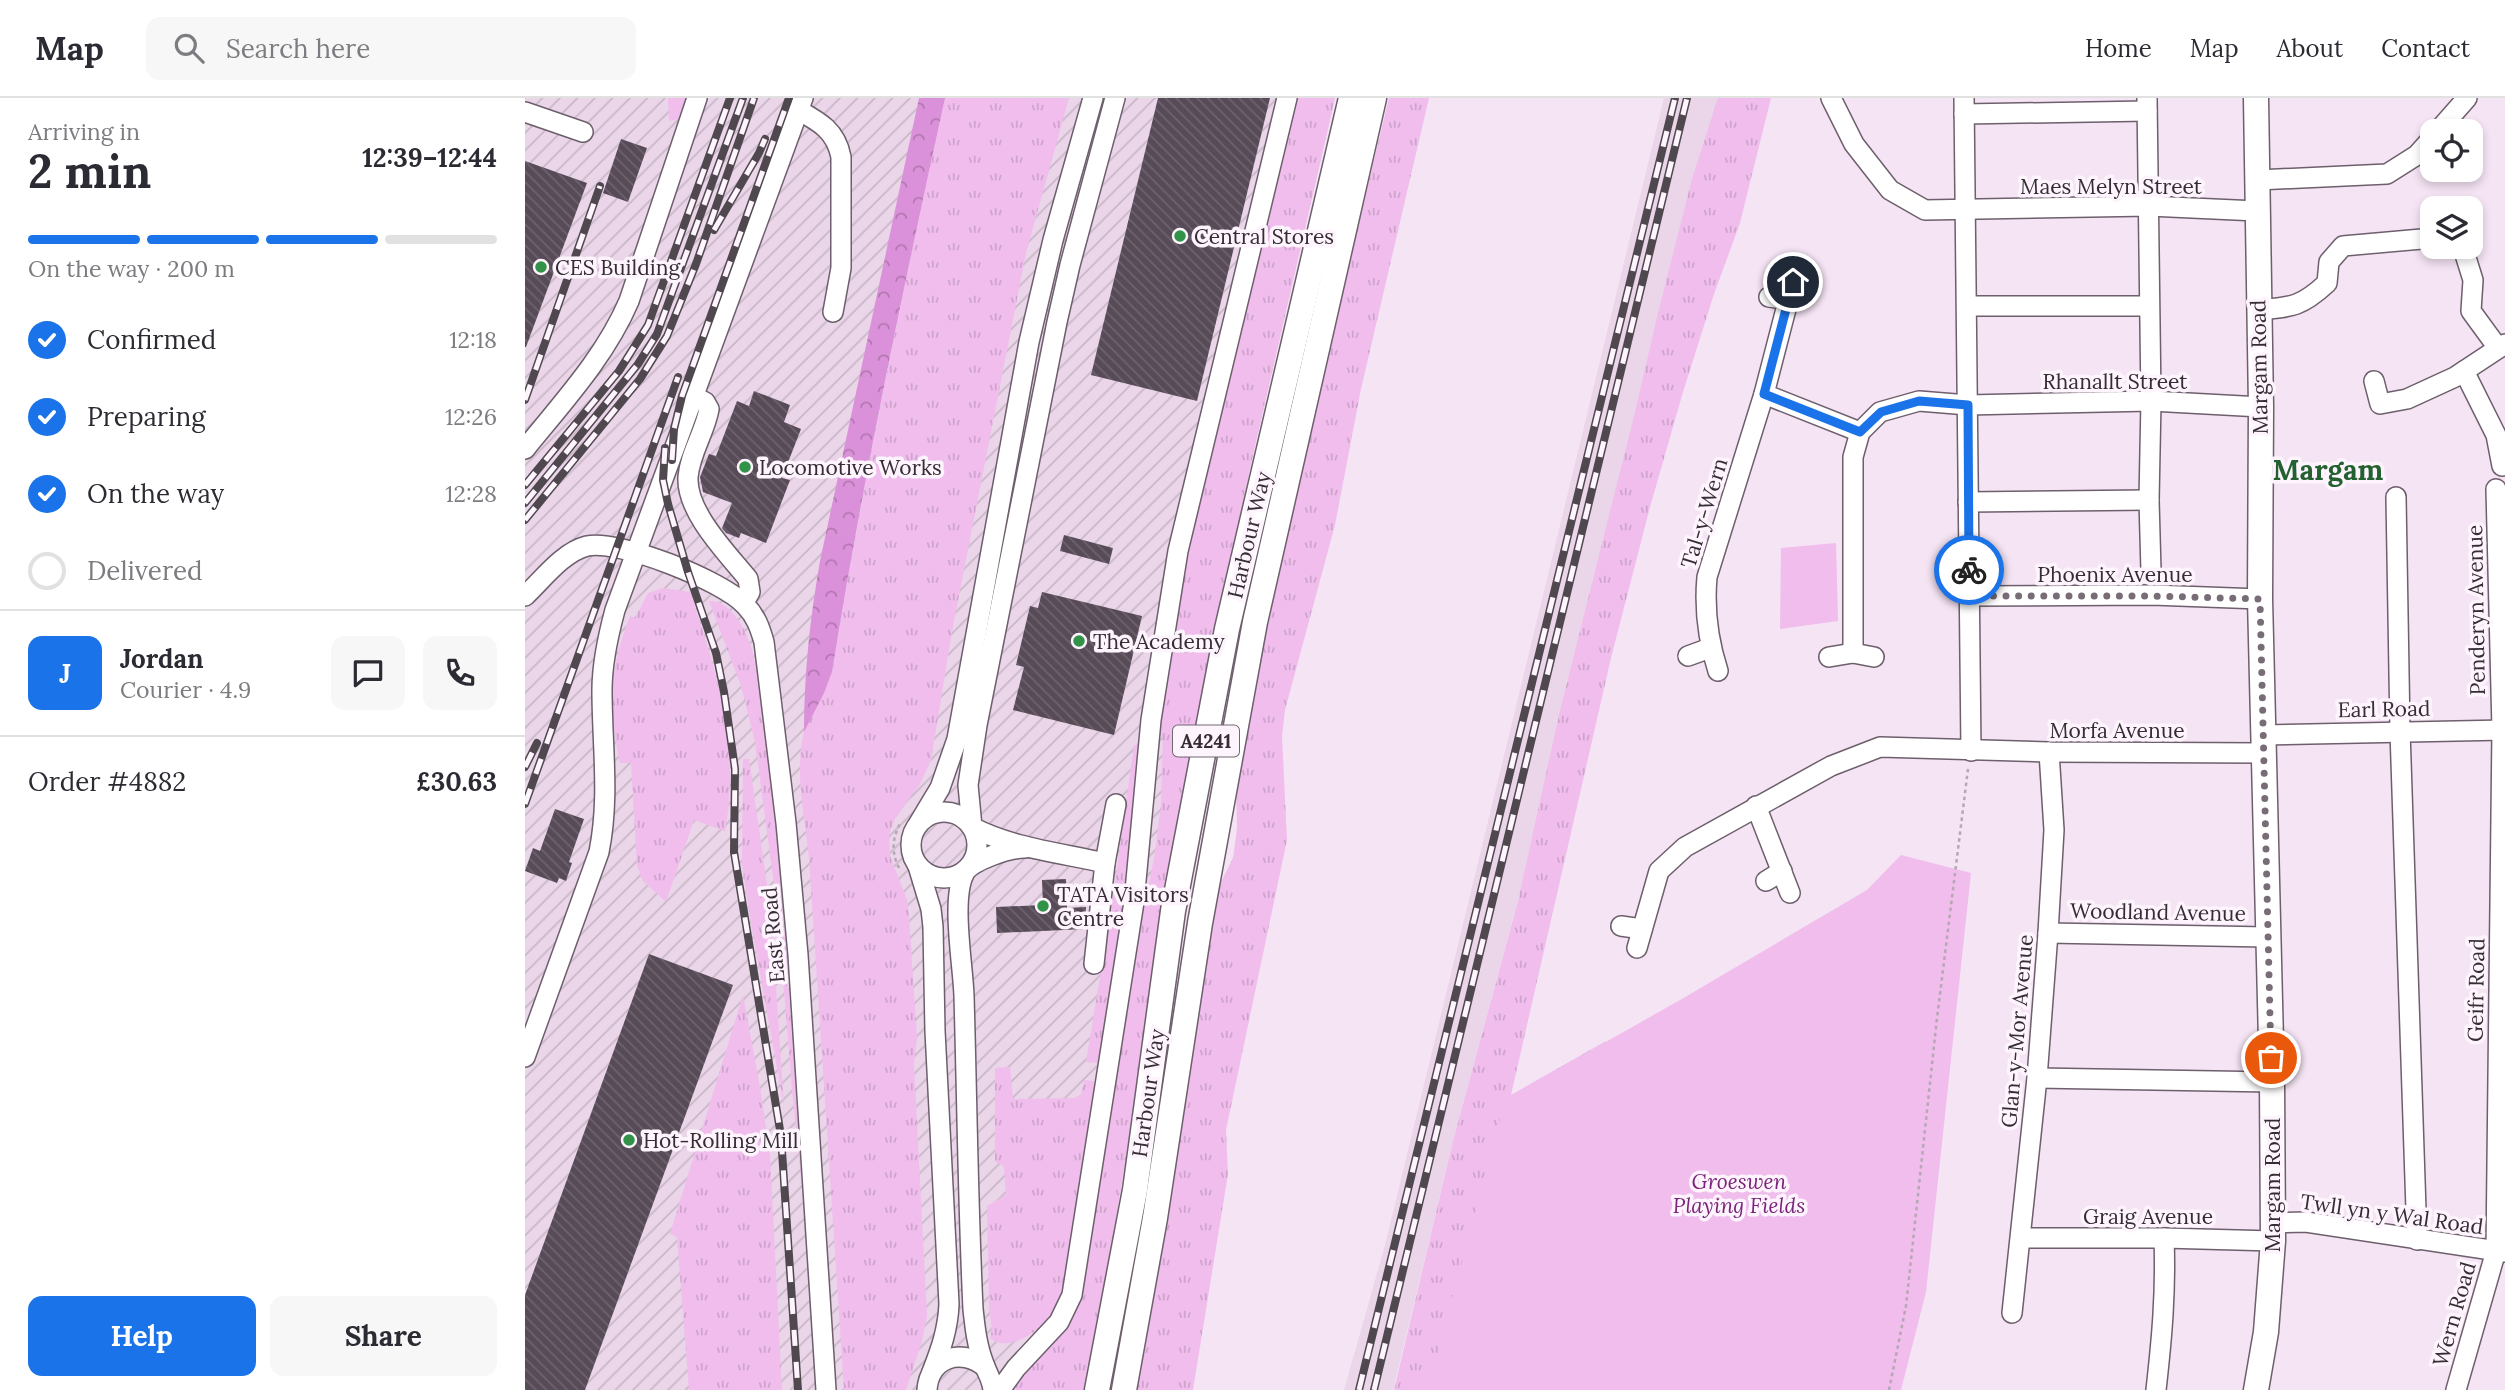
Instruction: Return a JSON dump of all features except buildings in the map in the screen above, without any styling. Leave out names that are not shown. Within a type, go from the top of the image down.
[{"type":"main road","name":"Harbour Way","points":[[1097,1390],[1135,1190],[1173,911],[1227,629],[1351,98]]},
{"type":"main road","name":"Harbour Way","points":[[1124,1390],[1155,1218],[1201,923],[1255,622],[1374,98]]},
{"type":"main road","name":"Margam Road","points":[[2256,98],[2261,407],[2260,599],[2273,1232],[2266,1332],[2256,1390]]},
{"type":"street","points":[[525,449],[598,358],[618,327],[697,98]]},
{"type":"street","points":[[929,1381],[948,1324],[949,1304],[935,1031],[933,927],[931,909],[913,858],[911,840],[940,788],[955,747],[1029,342],[1053,240],[1093,98]]},
{"type":"street","points":[[972,827],[968,785],[977,725],[1057,322],[1115,98]]},
{"type":"street","points":[[1000,1390],[1065,1312],[1076,1276],[1134,902],[1151,720],[1178,551],[1287,98]]},
{"type":"street","name":"Maes Melyn Street","points":[[1831,98],[1854,144],[1889,190],[1925,210],[2149,206],[2257,211]]},
{"type":"street","points":[[2449,119],[2467,98]]},
{"type":"street","points":[[525,1057],[599,852],[606,810],[602,688],[604,663],[615,610],[801,104],[824,125],[840,149],[843,179],[841,268],[833,312]]},
{"type":"street","points":[[1971,751],[1964,106],[2147,104],[2151,571]]},
{"type":"street","points":[[525,112],[583,132]]},
{"type":"street","points":[[2257,180],[2387,174],[2420,152]]},
{"type":"street","points":[[2258,310],[2291,307],[2309,299],[2327,283],[2329,262],[2343,246],[2420,239]]},
{"type":"street","points":[[2374,381],[2379,404],[2407,399],[2464,371],[2501,346],[2471,311],[2473,280],[2466,259]]},
{"type":"street","name":"Tal-y-Wern","points":[[1718,671],[1710,648],[1704,606],[1707,577],[1764,394],[1783,293]]},
{"type":"street","points":[[1967,306],[2149,306]]},
{"type":"street","points":[[2464,371],[2496,435],[2502,466]]},
{"type":"street","points":[[1764,394],[1860,432]]},
{"type":"street","points":[[693,396],[705,402],[709,409],[690,468],[689,494],[700,517],[748,579],[750,592],[744,602]]},
{"type":"street","points":[[1853,653],[1853,457],[1860,432],[1881,412],[1919,401],[1968,405]]},
{"type":"street","name":"Rhanallt Street","points":[[1968,405],[2151,401],[2261,407]]},
{"type":"street","name":"Penderyn Avenue","points":[[2496,489],[2503,730]]},
{"type":"street","points":[[2396,497],[2400,731],[2417,1240]]},
{"type":"street","points":[[1968,502],[2149,500]]},
{"type":"street","name":"East Road","points":[[525,596],[576,550],[600,545],[635,553],[712,582],[744,602],[758,622],[764,642],[786,822],[799,968],[825,1390]]},
{"type":"street","name":"Phoenix Avenue","points":[[1969,596],[2260,599]]},
{"type":"street","points":[[1688,656],[1710,648]]},
{"type":"street","points":[[1829,657],[1853,653],[1874,657]]},
{"type":"street","name":"Earl Road","points":[[2263,744],[2400,731],[2503,730]]},
{"type":"street","name":"Geifr Road","points":[[2501,1252],[2503,730]]},
{"type":"street","name":"Morfa Avenue","points":[[1621,926],[1640,938],[1659,871],[1685,848],[1831,766],[1879,747],[2049,752],[2263,744]]},
{"type":"street","name":"Glan-y-Mor Avenue","points":[[2012,1313],[2036,1078],[2054,830],[2049,752]]},
{"type":"street","points":[[1094,964],[1105,863],[1116,804]]},
{"type":"street","points":[[1756,807],[1774,876],[1790,893]]},
{"type":"street","points":[[919,823],[927,817],[946,812],[965,819],[976,835],[976,854],[961,881],[958,908],[964,992],[970,1256],[976,1336],[993,1390]]},
{"type":"street","points":[[972,827],[989,835],[1034,848],[1105,863]]},
{"type":"street","points":[[918,866],[930,875],[953,877],[1011,849],[1034,848]]},
{"type":"street","name":"Woodland Avenue","points":[[2047,933],[2267,937]]},
{"type":"street","points":[[2036,1078],[2272,1082]]},
{"type":"street","name":"Twll yn y Wal Road","points":[[2273,1232],[2307,1222],[2501,1252]]},
{"type":"street","name":"Graig Avenue","points":[[2021,1238],[2164,1238],[2273,1232]]},
{"type":"street","points":[[2156,1390],[2164,1326],[2164,1238]]},
{"type":"street","name":"Wern Road","points":[[2456,1390],[2501,1252]]},
{"type":"street","points":[[985,1367],[1017,1354],[1041,1340]]},
{"type":"street","points":[[929,1381],[941,1361],[957,1356],[971,1358],[985,1367]]},
{"type":"path","points":[[1889,1390],[1906,1306],[1937,1018],[1971,751]]},
{"type":"shaded area","points":[[525,98],[1335,98],[1252,459],[1206,676],[1065,1390],[525,1390]]},
{"type":"shaded area","points":[[1664,98],[1734,98],[1453,1141],[1393,1390],[1344,1390],[1385,1245]]},
{"type":"green space","points":[[668,98],[686,98],[682,118],[669,121]]},
{"type":"green space","points":[[919,98],[945,98],[884,384],[832,672],[804,732],[808,646],[820,561]]},
{"type":"green space","points":[[945,98],[1069,98],[1026,253],[953,626],[931,760],[920,784],[895,819],[889,834],[890,856],[908,902],[917,1037],[914,1064],[927,1316],[906,1390],[844,1390],[809,858],[800,779],[801,747],[806,725],[832,672],[885,384]]},
{"type":"green space","points":[[1293,98],[1335,98],[1252,459],[1206,676],[1106,1279],[1084,1390],[1013,1390],[1030,1364],[1069,1320],[1083,1292],[1119,1037],[1155,853],[1161,803],[1163,737],[1156,735],[1198,492]]},
{"type":"green space","points":[[1389,98],[1429,98],[1361,389],[1335,525],[1285,710],[1282,736],[1287,840],[1226,1130],[1228,1174],[1193,1390],[1134,1390],[1219,886],[1233,858],[1237,828],[1236,785],[1250,706],[1328,351]]},
{"type":"green space","points":[[1718,98],[1771,98],[1740,223],[1714,294],[1650,507],[1611,658],[1511,1095],[1606,1041],[1465,1390],[1394,1390],[1453,1141],[1518,901],[1559,715],[1658,313],[1692,179]]},
{"type":"green space","points":[[1836,543],[1838,621],[1780,629],[1781,548]]},
{"type":"green space","points":[[663,588],[690,592],[717,680],[728,740],[730,770],[725,831],[694,820],[666,902],[643,881],[637,866],[631,763],[620,763],[612,706],[614,671],[630,616],[635,618],[648,593]]},
{"type":"green space","points":[[709,601],[724,606],[737,618],[752,650],[758,679],[776,829],[802,1188],[777,907],[755,742],[741,686]]},
{"type":"green space","points":[[1134,745],[1141,746],[1133,859],[1101,1063],[1086,1062],[1112,904]]},
{"type":"green space","points":[[743,759],[749,759],[771,913],[784,1106],[742,864]]},
{"type":"green space","name":"Groeswen Playing Fields","points":[[1901,855],[1971,873],[1926,1292],[1901,1390],[1428,1390],[1505,1099],[1867,890]]},
{"type":"green space","points":[[743,995],[770,1155],[782,1390],[689,1390],[677,1237],[670,1234]]},
{"type":"green space","points":[[1010,1067],[1013,1099],[1075,1098],[1081,1094],[1084,1080],[1093,1081],[1096,1086],[1066,1285],[1053,1312],[1041,1326],[1026,1337],[1003,1343],[990,1338],[992,1330],[989,1309],[987,1206],[1006,1195],[1004,1167],[995,1161],[995,1068]]},
{"type":"railway","points":[[525,485],[619,371],[648,325],[730,98]]},
{"type":"railway","points":[[525,503],[638,364],[657,334],[743,98]]},
{"type":"railway","points":[[525,520],[640,379],[667,336],[696,264],[754,98]]},
{"type":"railway","points":[[672,460],[674,429],[682,396],[789,98]]},
{"type":"railway","points":[[1359,1390],[1675,98]]},
{"type":"railway","points":[[1374,1390],[1687,98]]},
{"type":"railway","points":[[714,230],[765,139]]},
{"type":"railway","points":[[525,400],[600,186]]},
{"type":"railway","points":[[525,804],[678,377]]},
{"type":"railway","points":[[665,448],[663,480],[668,504],[716,653],[735,769],[734,852],[781,1136],[798,1390]]},
{"type":"railway","points":[[525,767],[537,743]]},
{"type":"way so far","points":[[1969,570],[1969,596],[2260,599],[2271,1058]]},
{"type":"place","name":"Central Stores","points":[[1180,236]]},
{"type":"place","name":"CES Building","points":[[541,267]]},
{"type":"place","name":"Locomotive Works","points":[[745,467]]},
{"type":"place","name":"The Academy","points":[[1079,641]]},
{"type":"place","name":"TATA Visitors Centre","points":[[1043,906]]},
{"type":"place","name":"Hot-Rolling Mill","points":[[629,1140]]},
{"type":"district","name":"Margam","points":[[2328,470]]},
{"type":"route","points":[[1793,282],[1764,394],[1860,432],[1881,412],[1919,401],[1968,405],[1969,570]]}]
